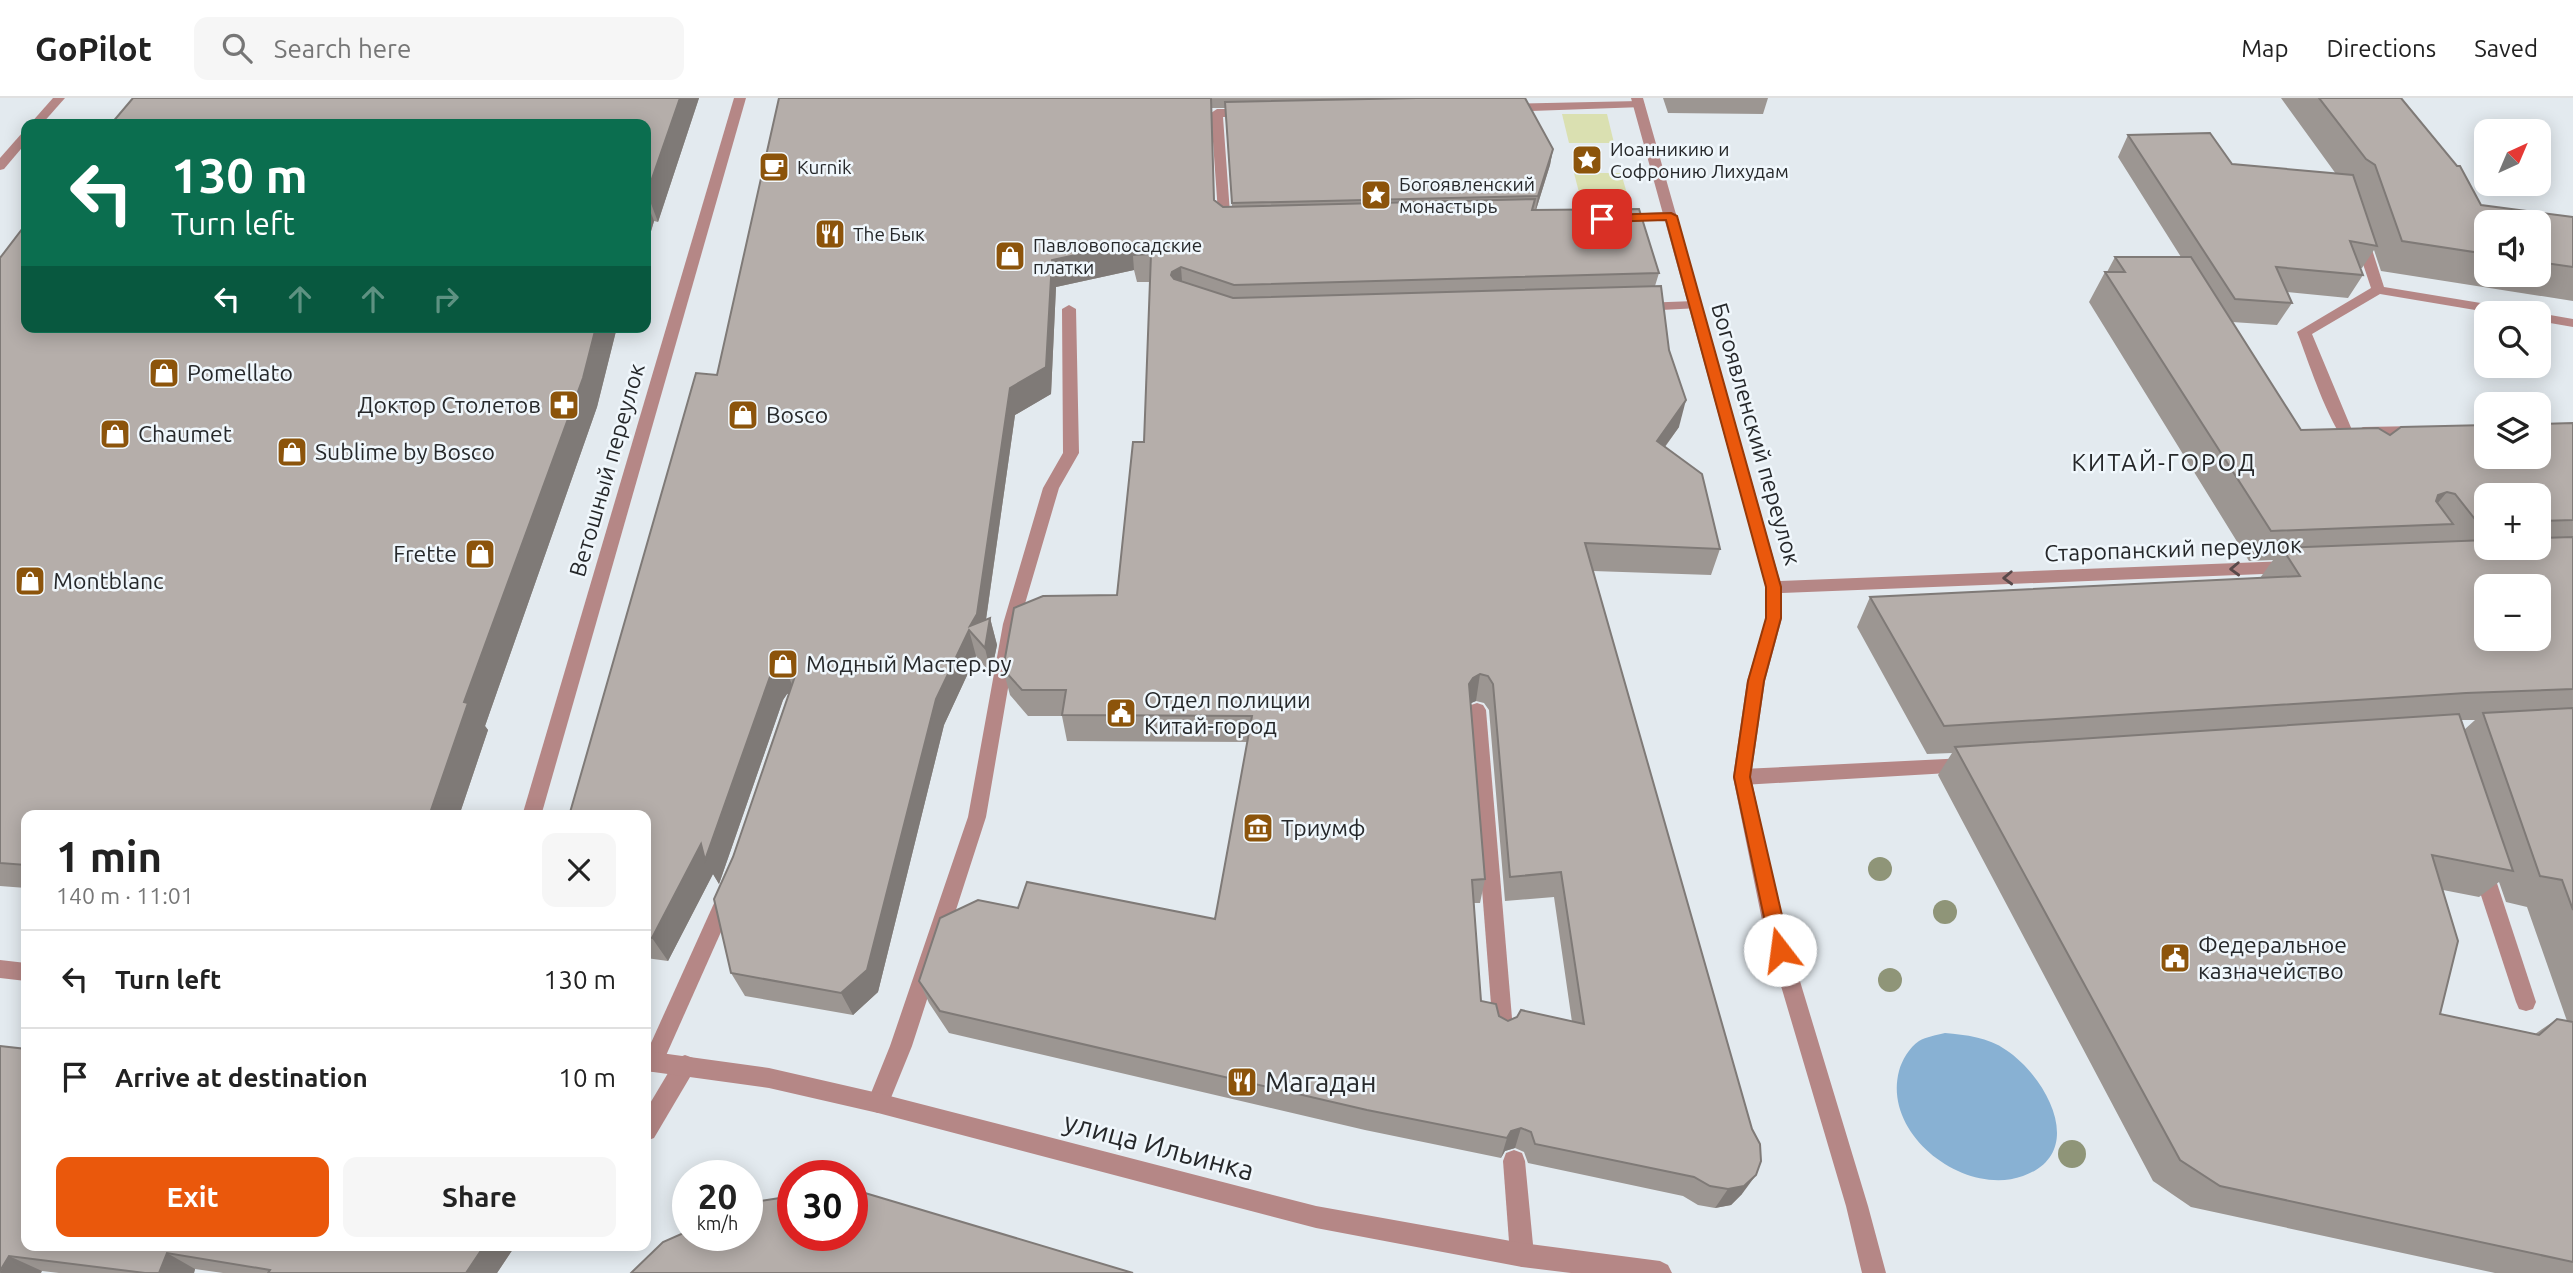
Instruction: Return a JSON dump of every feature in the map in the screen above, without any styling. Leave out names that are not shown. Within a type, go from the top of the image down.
[{"type":"street","points":[[40,119],[59,98]]},
{"type":"street","name":"Ветошный переулок","points":[[533,810],[740,98]]},
{"type":"street","points":[[1489,108],[1638,102]]},
{"type":"street","name":"Богоявленский переулок","points":[[1638,102],[1774,587],[1774,618],[1756,681],[1742,777],[1773,925],[1857,1206],[1874,1273]]},
{"type":"street","points":[[1237,227],[1224,227],[1217,113],[1259,112]]},
{"type":"street","points":[[0,166],[21,142]]},
{"type":"street","points":[[1607,219],[1671,216]]},
{"type":"street","points":[[2355,219],[2378,290]]},
{"type":"street","points":[[2367,457],[2345,432],[2304,332],[2378,290],[2474,306]]},
{"type":"street","points":[[1624,307],[1695,305]]},
{"type":"street","points":[[878,1103],[901,1046],[976,817],[1011,624],[1051,488],[1071,453],[1069,309]]},
{"type":"street","points":[[2551,319],[2573,323]]},
{"type":"street","points":[[2345,432],[2435,431]]},
{"type":"street","name":"Старопанский переулок","points":[[1774,587],[2306,567]]},
{"type":"street","points":[[1477,710],[1503,1030]]},
{"type":"street","points":[[1742,777],[1978,764]]},
{"type":"street","points":[[2475,847],[2526,1002]]},
{"type":"street","points":[[651,1059],[734,880]]},
{"type":"street","points":[[0,969],[21,971]]},
{"type":"street","name":"улица Ильинка","points":[[651,1061],[769,1078],[878,1103],[1316,1217],[1522,1255],[1660,1273]]},
{"type":"street","points":[[651,1122],[685,1065]]},
{"type":"street","points":[[1514,1161],[1522,1255]]},
{"type":"green space","points":[[1562,114],[1607,114],[1614,143],[1569,143]]},
{"type":"green space","points":[[1574,173],[1621,173],[1630,204],[1582,204]]},
{"type":"water","points":[[1945,1033],[1992,1042],[2021,1062],[2035,1078],[2047,1096],[2057,1133],[2054,1150],[2043,1165],[2023,1176],[2000,1180],[1977,1177],[1954,1169],[1933,1155],[1915,1138],[1903,1117],[1897,1095],[1899,1071],[1906,1054],[1915,1044],[1925,1038]]},
{"type":"building","points":[[133,98],[680,98],[651,181],[651,119],[115,119]]},
{"type":"building","points":[[779,98],[1211,98],[1214,200],[1223,207],[1535,199],[1532,210],[1639,209],[1659,273],[1234,285],[1181,267],[1171,275],[1174,279],[1233,298],[1661,286],[1669,350],[1686,400],[1657,441],[1702,474],[1720,549],[1585,543],[1752,1129],[1760,1144],[1761,1161],[1756,1175],[1744,1186],[1728,1189],[1710,1186],[1694,1177],[1535,1144],[1531,1132],[1521,1128],[1511,1131],[1507,1138],[1367,1110],[940,1011],[919,981],[940,918],[978,900],[1018,908],[1027,882],[1215,919],[1252,716],[1062,715],[1066,690],[1022,690],[1003,669],[1014,608],[1043,596],[1117,595],[1133,442],[1144,442],[1151,254],[1134,255],[1132,243],[1052,260],[1046,367],[1010,388],[977,614],[970,626],[990,618],[985,648],[969,630],[936,699],[867,970],[841,993],[731,973],[714,899],[733,857],[795,676],[791,669],[784,665],[776,667],[771,674],[705,860],[701,844],[651,938],[651,810],[571,810],[696,373],[717,375]],"holes":[[[1480,674],[1488,676],[1493,684],[1510,877],[1561,872],[1584,1024],[1521,1010],[1517,1017],[1508,1021],[1499,1016],[1496,1004],[1481,1001],[1472,880],[1485,879],[1469,684]]]},
{"type":"building","points":[[1525,98],[1553,149],[1538,196],[1232,203],[1225,102]]},
{"type":"building","points":[[2319,98],[2401,98],[2457,166],[2460,166],[2481,205],[2519,210],[2474,210],[2474,252],[2402,241],[2375,165],[2366,159]]},
{"type":"building","points":[[2210,133],[2232,164],[2353,175],[2377,246],[2350,241],[2363,275],[2276,267],[2292,303],[2235,299],[2128,135]]},
{"type":"building","points":[[2551,214],[2573,217],[2573,267],[2551,264]]},
{"type":"building","points":[[21,231],[21,333],[594,333],[583,378],[464,702],[468,703],[431,810],[21,810],[21,865],[0,863],[0,258]]},
{"type":"building","points":[[2115,257],[2191,257],[2301,430],[2378,428],[2390,435],[2401,427],[2474,425],[2474,469],[2551,469],[2551,424],[2573,423],[2573,520],[2551,521],[2551,483],[2474,483],[2474,518],[2455,494],[2447,492],[2438,495],[2436,501],[2453,524],[2271,531],[2105,272],[2125,272]]},
{"type":"building","points":[[2573,537],[2573,689],[2466,693],[1944,726],[1870,597],[2300,576],[2282,548],[2474,541],[2474,560],[2551,560],[2551,538]]},
{"type":"building","points":[[2573,708],[2573,910],[2562,880],[2540,876],[2483,713]]},
{"type":"building","points":[[2459,714],[2513,871],[2432,855],[2458,941],[2440,1014],[2539,1035],[2557,1019],[2573,1022],[2573,1262],[2220,1186],[2180,1160],[1955,747]]},
{"type":"building","points":[[0,1046],[21,1048],[21,1251],[481,1251],[466,1273],[268,1273],[270,1270],[167,1253],[159,1273],[9,1256],[0,1271]]},
{"type":"building","points":[[868,1194],[1133,1273],[631,1273],[663,1242],[672,1238],[672,1251],[763,1251],[763,1201],[777,1198],[777,1251],[868,1251]]},
{"type":"place","name":"Иоанникию и Софронию Лихудам","points":[[1587,160]]},
{"type":"place","name":"Kurnik","points":[[774,167]]},
{"type":"place","name":"Богоявленский монастырь","points":[[1376,195]]},
{"type":"place","name":"The Бык","points":[[830,234]]},
{"type":"place","name":"Павловопосадские платки","points":[[1010,256]]},
{"type":"place","name":"Pomellato","points":[[164,373]]},
{"type":"place","name":"Доктор Столетов","points":[[564,405]]},
{"type":"place","name":"Bosco","points":[[743,415]]},
{"type":"place","name":"Chaumet","points":[[115,434]]},
{"type":"place","name":"Sublime by Bosco","points":[[292,452]]},
{"type":"place","name":"Frette","points":[[480,554]]},
{"type":"place","name":"Montblanc","points":[[30,581]]},
{"type":"place","name":"Модный Мастер.ру","points":[[783,664]]},
{"type":"place","name":"Отдел полиции Китай-город","points":[[1121,713]]},
{"type":"place","name":"Триумф","points":[[1258,828]]},
{"type":"place","name":"Федеральное казначейство","points":[[2175,958]]},
{"type":"place","name":"Магадан","points":[[1242,1082]]},
{"type":"district","name":"КИТАЙ-ГОРОД","points":[[2164,463]]},
{"type":"route","points":[[1602,219],[1671,216],[1774,587],[1774,618],[1756,681],[1742,777],[1780,950]]}]
